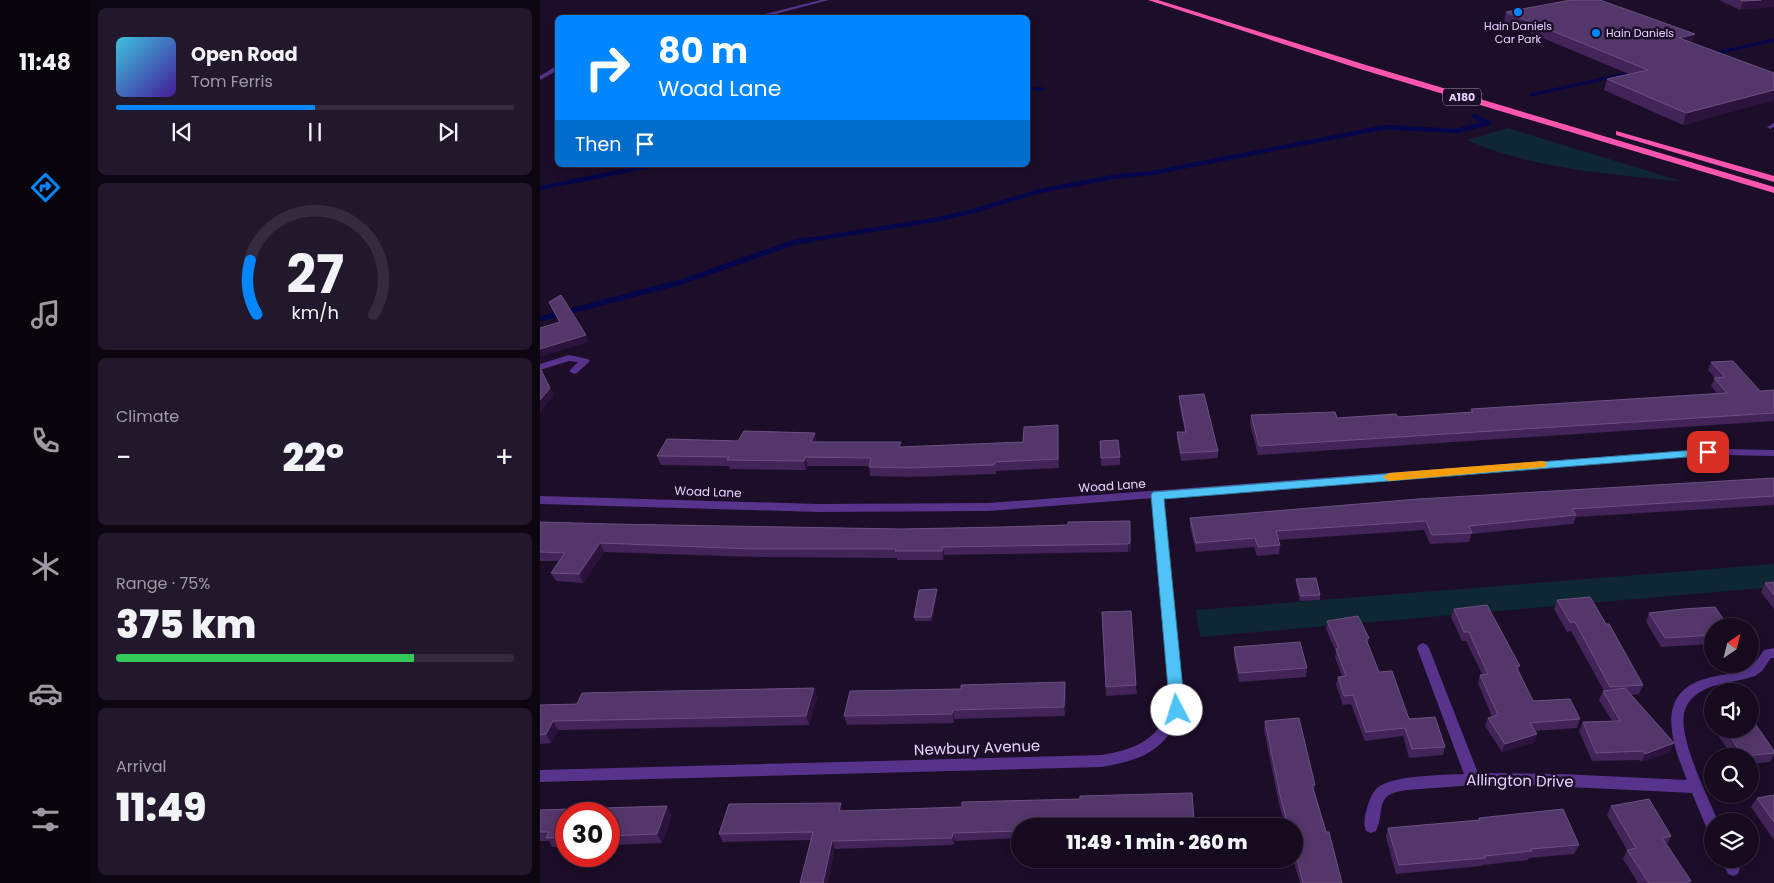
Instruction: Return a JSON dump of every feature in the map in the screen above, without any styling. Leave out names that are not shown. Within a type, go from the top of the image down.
[{"type":"highway","name":"A180","points":[[1151,0],[1355,64],[1774,190]]},
{"type":"highway","name":"A180","points":[[1175,0],[1594,126]]},
{"type":"highway","name":"A180","points":[[1189,3],[1241,21]]},
{"type":"highway","points":[[1611,131],[1774,179]]},
{"type":"street","points":[[764,15],[827,0]]},
{"type":"street","points":[[540,78],[555,69]]},
{"type":"street","points":[[540,367],[569,358],[585,361],[574,371]]},
{"type":"street","name":"Woad Lane","points":[[540,500],[818,508],[978,507],[1158,495],[1679,454],[1723,452],[1774,453]]},
{"type":"street","name":"Newbury Avenue","points":[[540,776],[1092,761],[1131,756],[1153,744],[1169,729],[1177,710],[1158,495]]},
{"type":"street","points":[[1423,648],[1473,778]]},
{"type":"street","points":[[1707,813],[1696,787],[1678,732],[1677,719],[1679,707],[1687,694],[1702,685],[1756,668],[1768,653],[1774,653]]},
{"type":"street","name":"Allington Drive","points":[[1371,826],[1372,810],[1378,797],[1387,789],[1473,778],[1696,787]]},
{"type":"shaded area","points":[[1508,128],[1684,182],[1601,173],[1546,164],[1519,158],[1467,140]]},
{"type":"shaded area","points":[[1774,564],[1774,587],[1200,637],[1196,610]]},
{"type":"building","points":[[1571,0],[1600,0],[1695,34],[1679,38],[1774,73],[1774,90],[1686,113],[1607,79],[1648,70],[1506,12]]},
{"type":"building","points":[[561,295],[586,335],[540,349],[540,328],[560,322],[549,302]]},
{"type":"building","points":[[1733,361],[1760,391],[1774,390],[1774,413],[1259,446],[1251,415],[1335,412],[1337,418],[1396,414],[1398,417],[1473,412],[1471,409],[1727,393],[1714,378],[1725,377],[1711,362]]},
{"type":"building","points":[[540,368],[550,388],[540,400]]},
{"type":"building","points":[[1204,394],[1218,451],[1181,453],[1177,432],[1186,432],[1179,396]]},
{"type":"building","points":[[1058,425],[1058,459],[995,462],[994,465],[909,468],[869,467],[871,458],[805,457],[804,461],[727,460],[729,457],[657,456],[667,439],[738,441],[744,431],[815,433],[811,442],[901,442],[899,447],[1023,442],[1024,427]]},
{"type":"building","points":[[1118,440],[1120,457],[1101,458],[1100,441]]},
{"type":"building","points":[[1774,478],[1774,496],[1572,509],[1576,515],[1469,526],[1472,533],[1432,535],[1426,521],[1276,531],[1280,545],[1258,547],[1255,538],[1196,543],[1190,518],[1418,499]]},
{"type":"building","points":[[1130,521],[1130,543],[1128,544],[943,547],[942,551],[895,551],[896,549],[753,549],[600,543],[579,574],[551,573],[565,553],[540,552],[540,522],[901,529],[1068,525],[1068,522]]},
{"type":"building","points":[[1316,578],[1320,595],[1301,596],[1296,579]]},
{"type":"building","points":[[1774,582],[1774,595],[1765,583]]},
{"type":"building","points":[[937,589],[931,617],[914,617],[919,590]]},
{"type":"building","points":[[1590,597],[1606,624],[1609,624],[1643,685],[1610,687],[1575,622],[1570,622],[1557,600]]},
{"type":"building","points":[[1487,605],[1520,666],[1516,666],[1533,701],[1570,699],[1580,719],[1530,723],[1537,734],[1505,744],[1488,718],[1498,715],[1480,675],[1488,674],[1469,632],[1464,632],[1454,609]]},
{"type":"building","points":[[1715,607],[1723,618],[1704,618],[1704,636],[1665,638],[1649,613]]},
{"type":"building","points":[[1131,611],[1136,685],[1106,687],[1102,612]]},
{"type":"building","points":[[1358,616],[1369,638],[1366,639],[1379,672],[1392,671],[1409,719],[1435,717],[1445,747],[1412,749],[1405,728],[1366,732],[1353,695],[1344,696],[1338,677],[1346,676],[1336,649],[1339,648],[1327,621]]},
{"type":"building","points":[[1300,642],[1307,668],[1239,673],[1234,647]]},
{"type":"building","points":[[1065,682],[1064,707],[953,710],[952,714],[844,716],[850,691],[961,689],[961,685]]},
{"type":"building","points":[[814,688],[806,716],[553,721],[546,734],[540,735],[540,705],[577,704],[582,693]]},
{"type":"building","points":[[1625,688],[1674,743],[1645,754],[1643,751],[1596,753],[1583,722],[1620,721],[1603,691]]},
{"type":"building","points":[[1299,718],[1315,785],[1312,785],[1326,832],[1329,832],[1342,883],[1303,883],[1299,868],[1303,868],[1303,818],[1286,818],[1265,721]]},
{"type":"building","points":[[1759,729],[1774,753],[1759,754],[1759,748],[1738,748],[1731,738],[1759,738]]},
{"type":"building","points":[[1192,793],[1194,818],[1011,818],[1011,831],[953,833],[952,838],[832,841],[823,883],[800,883],[813,832],[719,834],[729,804],[841,803],[839,811],[962,807],[962,802],[1080,799],[1080,796]]},
{"type":"building","points":[[1774,795],[1774,822],[1759,801],[1759,798]]},
{"type":"building","points":[[1649,799],[1671,836],[1662,838],[1691,881],[1683,883],[1649,883],[1627,850],[1636,848],[1611,806]]},
{"type":"building","points":[[667,806],[657,834],[620,836],[620,807]]},
{"type":"building","points":[[1563,809],[1579,845],[1531,849],[1532,851],[1485,856],[1485,858],[1399,865],[1388,828],[1480,820],[1479,818]]},
{"type":"building","points":[[540,810],[555,810],[555,838],[546,838],[549,832],[540,832]]},
{"type":"waterway","points":[[1712,54],[1774,40]]},
{"type":"waterway","points":[[1531,95],[1634,72]]},
{"type":"waterway","points":[[1030,89],[1044,89]]},
{"type":"waterway","points":[[802,241],[934,220],[970,212],[1040,191],[1113,177],[1152,173],[1386,127],[1456,131],[1489,123],[1474,116]]},
{"type":"waterway","points":[[540,188],[644,167]]},
{"type":"waterway","points":[[540,319],[681,282],[795,242],[810,240]]},
{"type":"slow traffic","points":[[1389,477],[1542,465]]},
{"type":"place","name":"Hain Daniels Car Park","points":[[1518,12]]},
{"type":"place","name":"Hain Daniels","points":[[1596,33]]},
{"type":"route","points":[[1177,710],[1158,495],[1708,452]]}]
